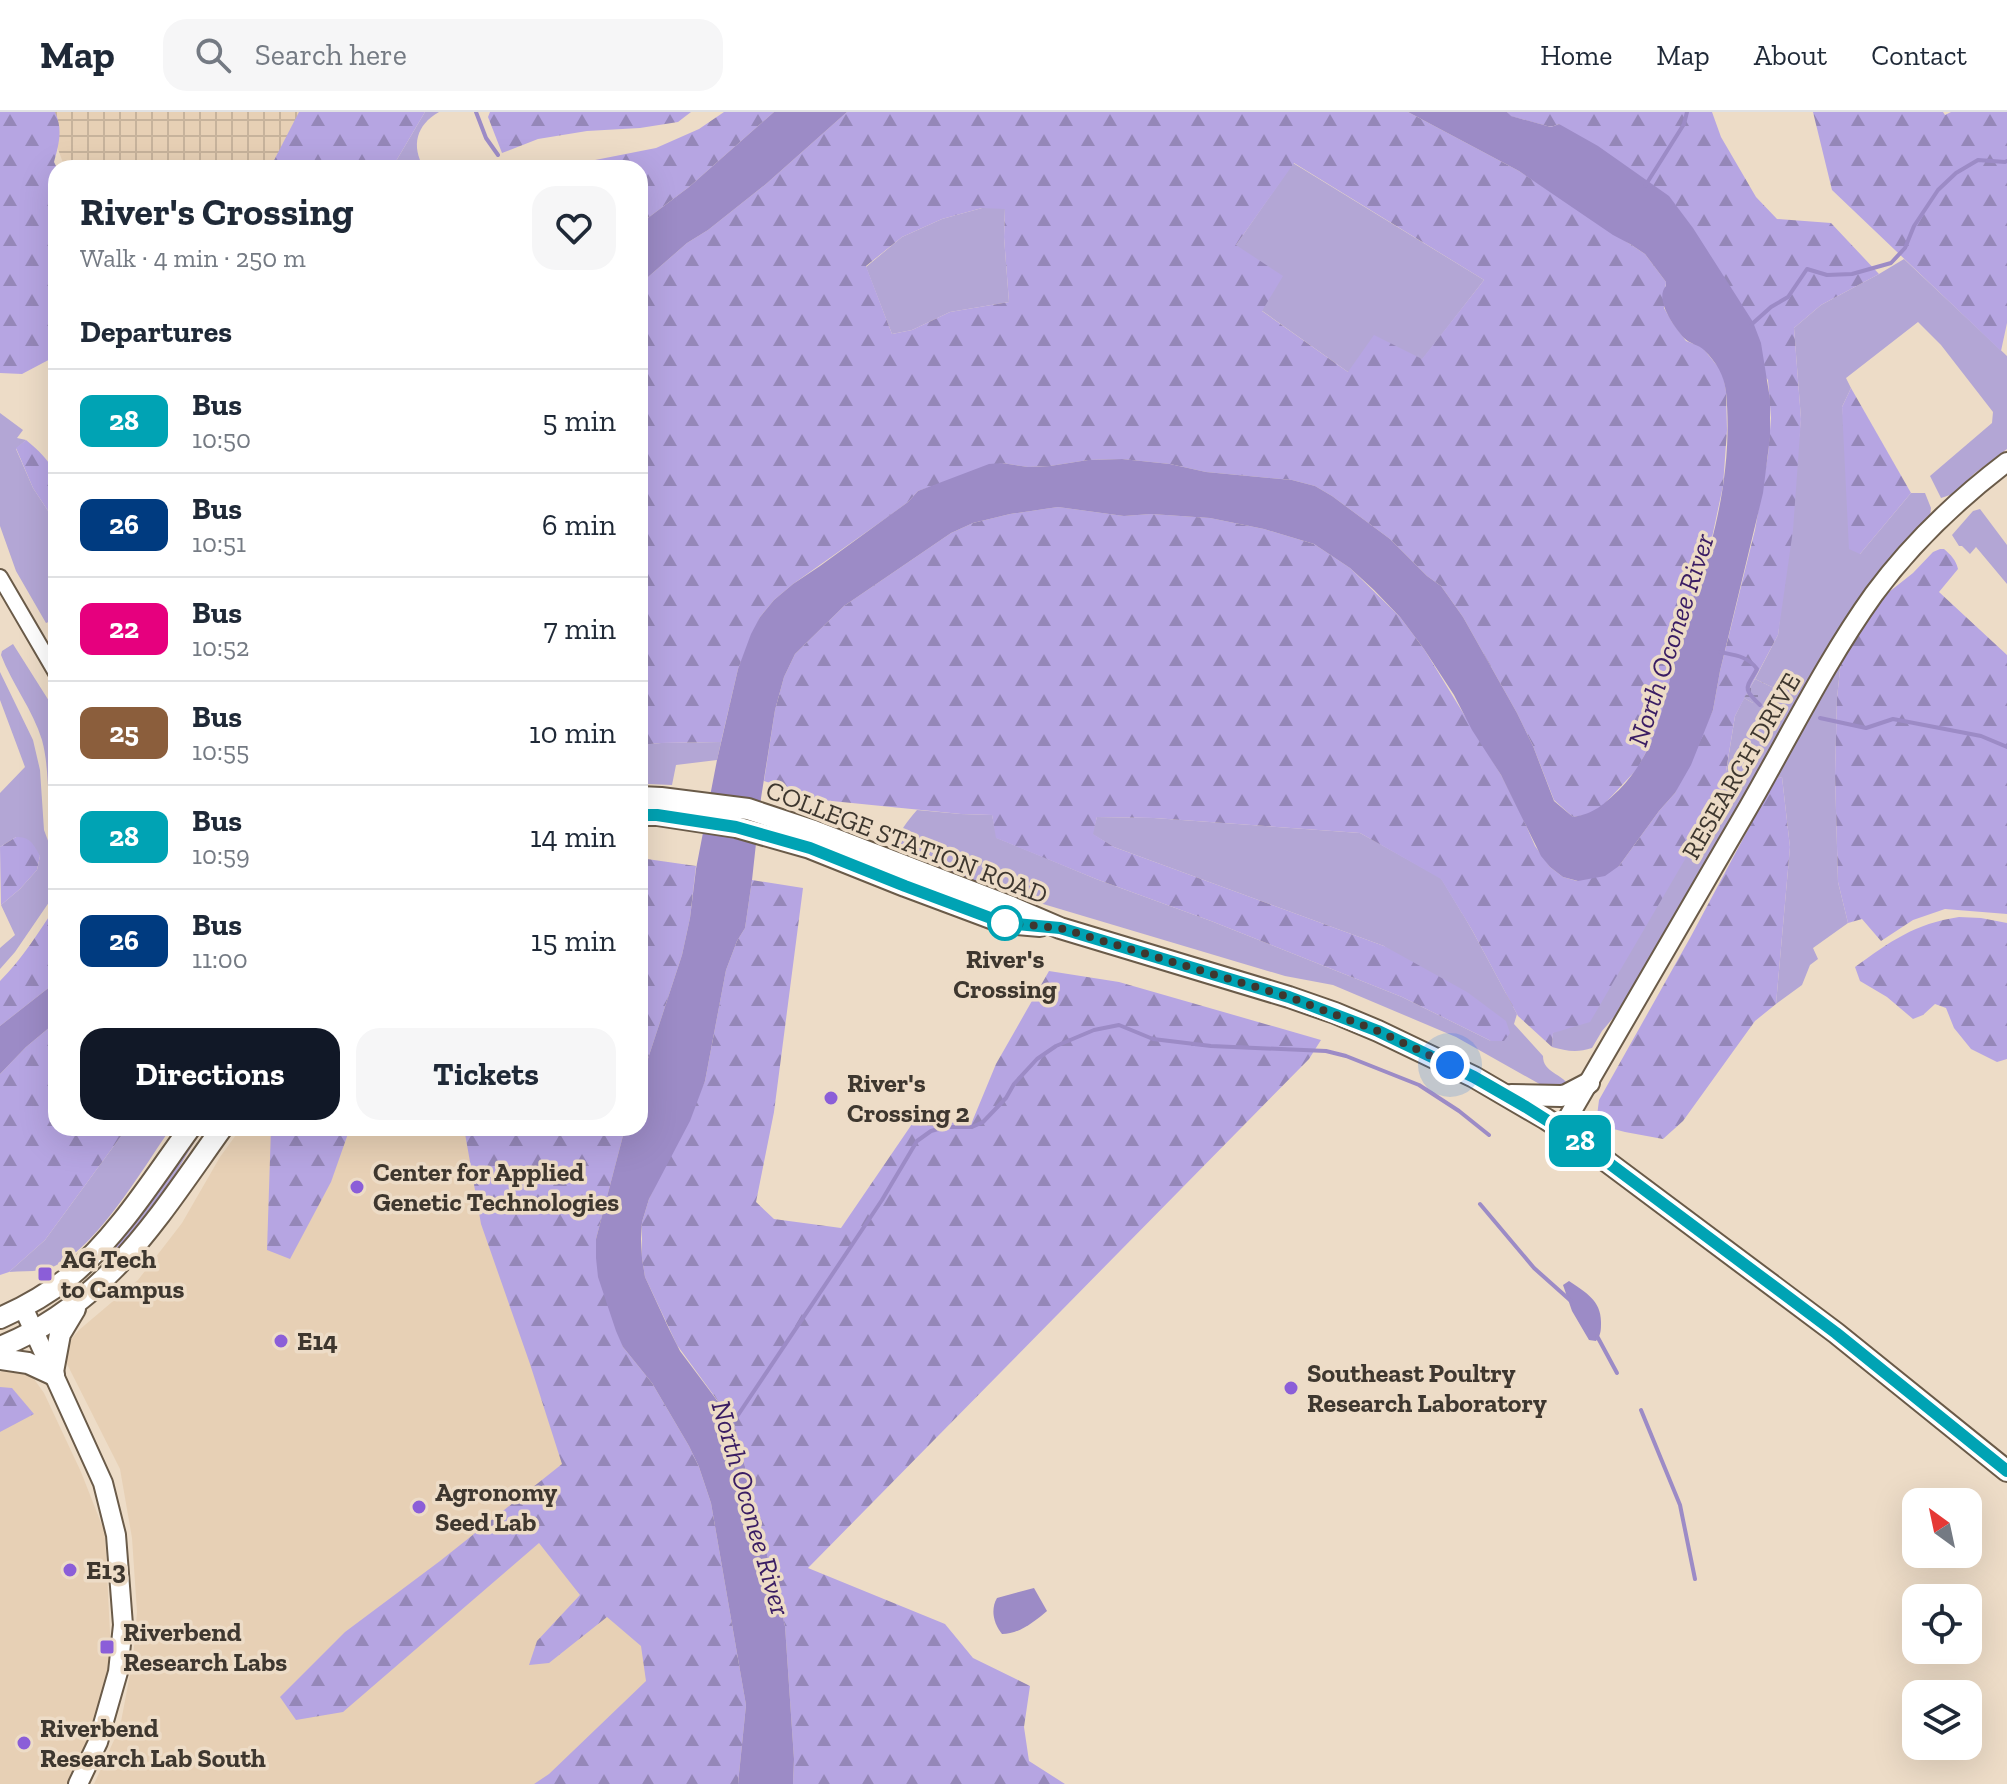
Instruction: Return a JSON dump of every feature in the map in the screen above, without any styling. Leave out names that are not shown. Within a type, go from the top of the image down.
[{"type":"main road","name":"COLLEGE STATION ROAD","points":[[650,806],[736,827],[812,840],[905,886],[1004,923],[1060,928],[1289,997],[1378,1031],[1474,1077],[1562,1128],[1836,1333],[2007,1471]]},
{"type":"main road","points":[[1507,1095],[1561,1096],[1589,1083]]},
{"type":"main road","points":[[0,1318],[46,1294],[69,1277],[111,1236],[184,1136]]},
{"type":"main road","points":[[0,1347],[35,1331],[79,1302],[113,1272],[145,1236],[216,1136]]},
{"type":"main road","points":[[0,1359],[28,1363],[53,1374],[60,1334],[79,1302]]},
{"type":"street","name":"RESEARCH DRIVE","points":[[1562,1128],[1837,649],[1874,594],[1918,542],[1977,485],[2007,462]]},
{"type":"street","points":[[0,577],[48,659]]},
{"type":"street","points":[[23,1307],[103,1483],[116,1535],[123,1625],[118,1672],[98,1742],[78,1784]]},
{"type":"shaded area","points":[[44,112],[303,112],[274,160],[62,160]]},
{"type":"shaded area","points":[[235,1136],[623,1136],[596,1239],[738,1784],[94,1784],[120,1727],[133,1658],[137,1612],[132,1538],[120,1469],[67,1364],[67,1344],[138,1280],[182,1223]]},
{"type":"shaded area","points":[[12,1367],[29,1372],[44,1393],[105,1533],[111,1653],[101,1710],[70,1784],[0,1784],[0,1372]]},
{"type":"green space","points":[[0,112],[55,112],[60,131],[59,143],[55,160],[48,160],[48,360],[22,374],[0,373]]},
{"type":"green space","points":[[299,112],[425,112],[397,160],[274,160]]},
{"type":"green space","points":[[425,112],[439,112],[425,123],[418,137],[420,160],[397,160]]},
{"type":"green space","points":[[490,112],[691,112],[678,122],[538,139],[502,153],[488,117]]},
{"type":"green space","points":[[724,112],[774,112],[689,187],[648,218],[648,160],[595,160],[656,148],[699,129]]},
{"type":"green space","points":[[847,112],[1408,112],[1519,171],[1645,254],[1666,282],[1664,308],[1672,322],[1686,341],[1702,347],[1723,373],[1727,430],[1723,486],[1711,542],[1678,646],[1662,714],[1638,768],[1598,810],[1573,817],[1554,800],[1517,713],[1463,617],[1441,586],[1390,539],[1332,496],[1315,486],[1292,480],[1206,472],[1122,459],[1028,467],[1002,463],[918,491],[908,502],[793,584],[760,617],[738,669],[721,742],[648,744],[648,277],[687,243],[766,184]],"holes":[[[1294,163],[1484,280],[1422,359],[1374,335],[1348,372],[1262,311],[1283,276],[1236,245]],[[982,208],[1005,209],[1009,302],[950,312],[912,330],[892,334],[866,266],[902,237],[942,219]]]},
{"type":"green space","points":[[1507,112],[1712,112],[1721,137],[1756,197],[1777,219],[1831,223],[1879,274],[1821,305],[1794,328],[1801,419],[1793,530],[1778,635],[1735,716],[1722,796],[1590,1022],[1553,1033],[1552,1047],[1518,1016],[1441,879],[1360,833],[1154,818],[1097,817],[1093,834],[1114,847],[1384,946],[1467,992],[1506,1021],[1510,1033],[1504,1041],[1491,1041],[1402,997],[996,838],[992,815],[822,800],[764,781],[775,710],[784,677],[795,654],[844,606],[951,533],[973,523],[1010,514],[1058,507],[1124,516],[1151,514],[1210,518],[1264,529],[1314,544],[1350,568],[1400,617],[1424,649],[1501,775],[1535,846],[1550,867],[1563,877],[1577,881],[1619,866],[1675,793],[1713,710],[1755,530],[1768,455],[1771,418],[1768,380],[1559,124],[1551,127],[1510,116]]},
{"type":"green space","points":[[1813,112],[1943,112],[1945,115],[1951,112],[2007,112],[2007,323],[2001,351],[1832,190]]},
{"type":"green space","points":[[1293,163],[1484,280],[1422,360],[1348,372],[1261,310],[1236,245]]},
{"type":"green space","points":[[982,208],[1005,208],[1009,302],[950,312],[912,330],[892,334],[866,267],[902,237],[942,219]]},
{"type":"green space","points":[[1904,259],[2007,356],[2007,449],[1953,494],[1941,498],[1930,476],[1992,423],[1993,412],[1941,345],[1918,322],[1846,378],[1851,388],[1842,407],[1860,554],[1911,493],[1925,493],[1931,508],[1930,517],[1866,589],[1834,637],[1626,1003],[1592,1048],[1572,1051],[1552,1047],[1553,1033],[1722,797],[1735,716],[1744,698],[1753,703],[1774,688],[1755,679],[1778,635],[1801,419],[1794,328],[1821,305]]},
{"type":"green space","points":[[1851,388],[1911,493],[1860,554],[1849,549],[1842,407]]},
{"type":"green space","points":[[0,413],[23,430],[17,438],[26,440],[16,449],[33,488],[48,511],[48,622],[16,571],[0,526]]},
{"type":"green space","points":[[26,440],[48,463],[48,511],[33,488],[16,448]]},
{"type":"green space","points":[[1980,509],[2007,545],[2007,584],[1976,547],[1970,554],[1959,546],[1952,535],[1973,511]]},
{"type":"green space","points":[[1940,549],[1951,556],[1958,569],[1939,592],[2007,655],[2007,914],[1945,909],[1913,920],[1881,941],[1862,919],[1848,923],[1838,882],[1835,775],[1841,660],[1889,592]]},
{"type":"green space","points":[[13,644],[48,699],[48,790],[42,740],[1,655]]},
{"type":"green space","points":[[1841,660],[1835,775],[1838,882],[1848,923],[1813,948],[1818,959],[1810,965],[1802,985],[1776,1004],[1790,847],[1782,777],[1775,779]]},
{"type":"green space","points":[[0,672],[33,740],[40,770],[44,830],[48,841],[48,904],[0,969],[0,948],[15,935],[1,905],[37,870],[40,856],[16,837],[0,847],[0,793],[25,767],[0,700]]},
{"type":"green space","points":[[1755,679],[1774,688],[1772,696],[1764,704],[1744,698]]},
{"type":"green space","points":[[721,742],[717,760],[676,765],[672,785],[648,784],[648,744]]},
{"type":"green space","points":[[1782,777],[1790,847],[1776,1004],[1755,1021],[1683,1121],[1663,1139],[1602,1126],[1597,1116],[1599,1100],[1775,779]]},
{"type":"green space","points":[[917,810],[992,815],[997,838],[1402,997],[1491,1041],[1384,946],[1114,847],[1092,834],[1097,817],[1154,818],[1360,833],[1441,878],[1517,1014],[1514,1024],[1543,1056],[1549,1070],[1569,1086],[1552,1091],[1456,1037],[1333,985],[1285,976],[1023,898],[899,854],[899,836]]},
{"type":"green space","points":[[16,837],[28,840],[36,848],[40,856],[37,870],[1,905],[0,847]]},
{"type":"green space","points":[[648,859],[696,866],[682,955],[648,1059]]},
{"type":"green space","points":[[752,880],[803,888],[774,1112],[756,1202],[774,1219],[841,1228],[912,1124],[972,1122],[996,1064],[1049,971],[1119,982],[1321,1040],[1309,1059],[808,1568],[945,1624],[973,1658],[1030,1686],[1024,1727],[1029,1761],[1065,1784],[793,1784],[785,1626],[734,1423],[677,1345],[645,1277],[642,1258],[642,1222],[649,1199],[705,1081],[726,970],[745,928]]},
{"type":"green space","points":[[1959,917],[2007,923],[2007,1059],[1997,1062],[1971,1049],[1954,1028],[1946,1008],[1935,1004],[1913,1019],[1887,997],[1860,981],[1855,967],[1904,935],[1929,924]]},
{"type":"green space","points":[[48,918],[48,988],[0,1026],[0,981]]},
{"type":"green space","points":[[48,1029],[48,1136],[121,1136],[45,1240],[9,1272],[0,1275],[0,1074]]},
{"type":"green space","points":[[121,1136],[166,1136],[115,1209],[81,1248],[63,1262],[46,1269],[9,1272],[45,1240]]},
{"type":"green space","points":[[193,1136],[199,1136],[140,1229],[73,1296],[67,1297],[102,1266]]},
{"type":"green space","points":[[271,1136],[347,1136],[331,1182],[290,1259],[267,1250]]},
{"type":"green space","points":[[465,1136],[623,1136],[596,1239],[623,1347],[652,1383],[689,1446],[711,1503],[746,1705],[738,1784],[534,1784],[549,1774],[646,1681],[641,1646],[607,1617],[549,1663],[529,1665],[537,1641],[580,1595],[539,1543],[343,1712],[296,1720],[280,1697],[345,1632],[562,1464],[481,1224]]},
{"type":"green space","points":[[0,1387],[12,1388],[34,1414],[0,1432]]},
{"type":"water","points":[[774,112],[847,112],[766,184],[687,243],[648,277],[648,218],[689,187]]},
{"type":"water","name":"North Oconee River","points":[[1408,112],[1507,112],[1511,116],[1551,127],[1559,124],[1598,146],[1669,196],[1753,322],[1761,343],[1770,399],[1770,437],[1763,493],[1713,710],[1691,765],[1675,793],[1619,866],[1605,876],[1578,881],[1563,877],[1541,856],[1501,775],[1454,695],[1400,617],[1374,590],[1350,568],[1314,544],[1264,529],[1210,518],[1151,514],[1124,516],[1058,507],[973,523],[951,533],[844,606],[795,654],[784,677],[775,710],[745,928],[726,970],[705,1081],[690,1121],[649,1199],[641,1239],[645,1277],[680,1351],[734,1423],[785,1626],[793,1784],[738,1784],[746,1705],[711,1503],[689,1446],[652,1383],[623,1347],[616,1331],[598,1277],[596,1239],[623,1136],[648,1136],[648,1059],[682,955],[717,760],[738,669],[751,634],[774,600],[908,502],[918,491],[989,464],[1028,467],[1122,459],[1206,472],[1292,480],[1315,486],[1332,496],[1390,539],[1441,586],[1463,617],[1517,713],[1554,801],[1573,817],[1593,811],[1619,790],[1633,773],[1645,755],[1660,717],[1720,506],[1728,430],[1726,392],[1722,375],[1709,355],[1684,338],[1671,320],[1662,298],[1666,282],[1645,254],[1519,171]]},
{"type":"water","points":[[48,988],[48,1029],[0,1074],[0,1026]]},
{"type":"water","points":[[1569,1281],[1591,1297],[1598,1308],[1601,1328],[1596,1341],[1589,1340],[1572,1311],[1563,1285]]},
{"type":"water","points":[[1034,1588],[1047,1611],[1020,1630],[1002,1634],[994,1617],[997,1598]]},
{"type":"waterway","points":[[476,112],[486,138],[498,155]]},
{"type":"waterway","points":[[1645,186],[1684,124],[1687,112]]},
{"type":"waterway","points":[[1752,324],[1788,297],[1807,269],[1827,275],[1852,274],[1891,263],[1905,248],[1914,226],[1938,190],[1956,173],[1978,160],[2007,161]]},
{"type":"waterway","points":[[1720,652],[1745,659],[1757,669],[1748,691],[1760,705]]},
{"type":"waterway","points":[[1820,718],[1866,728],[1893,719],[1981,736],[2007,747]]},
{"type":"waterway","name":"North Oconee River","points":[[732,1424],[882,1200],[917,1141],[931,1131],[945,1127],[972,1127],[983,1122],[1037,1059],[1056,1046],[1094,1030],[1119,1025],[1153,1039],[1211,1046],[1326,1051],[1346,1056],[1419,1085],[1489,1135]]},
{"type":"waterway","points":[[1480,1204],[1534,1268],[1571,1301]]},
{"type":"waterway","points":[[1597,1336],[1617,1373]]},
{"type":"waterway","points":[[1641,1410],[1680,1505],[1695,1579]]},
{"type":"bus line","name":"28","points":[[648,815],[736,827],[810,848],[1004,923],[1060,928],[1289,997],[1378,1031],[1474,1077],[1562,1128],[1836,1333],[2007,1471]]},
{"type":"place","name":"River's Crossing","points":[[1005,923]]},
{"type":"place","name":"River's Crossing 2","points":[[831,1098]]},
{"type":"place","name":"Center for Applied Genetic Technologies","points":[[357,1187]]},
{"type":"place","name":"AG Tech to Campus","points":[[45,1274]]},
{"type":"place","name":"E14","points":[[281,1341]]},
{"type":"place","name":"Southeast Poultry Research Laboratory","points":[[1291,1388]]},
{"type":"place","name":"Agronomy Seed Lab","points":[[419,1507]]},
{"type":"place","name":"E13","points":[[70,1570]]},
{"type":"place","name":"Riverbend Research Labs","points":[[107,1647]]},
{"type":"place","name":"Riverbend Research Lab South","points":[[24,1743]]},
{"type":"route","points":[[1005,923],[1060,928],[1289,997],[1378,1031],[1450,1065]]}]
